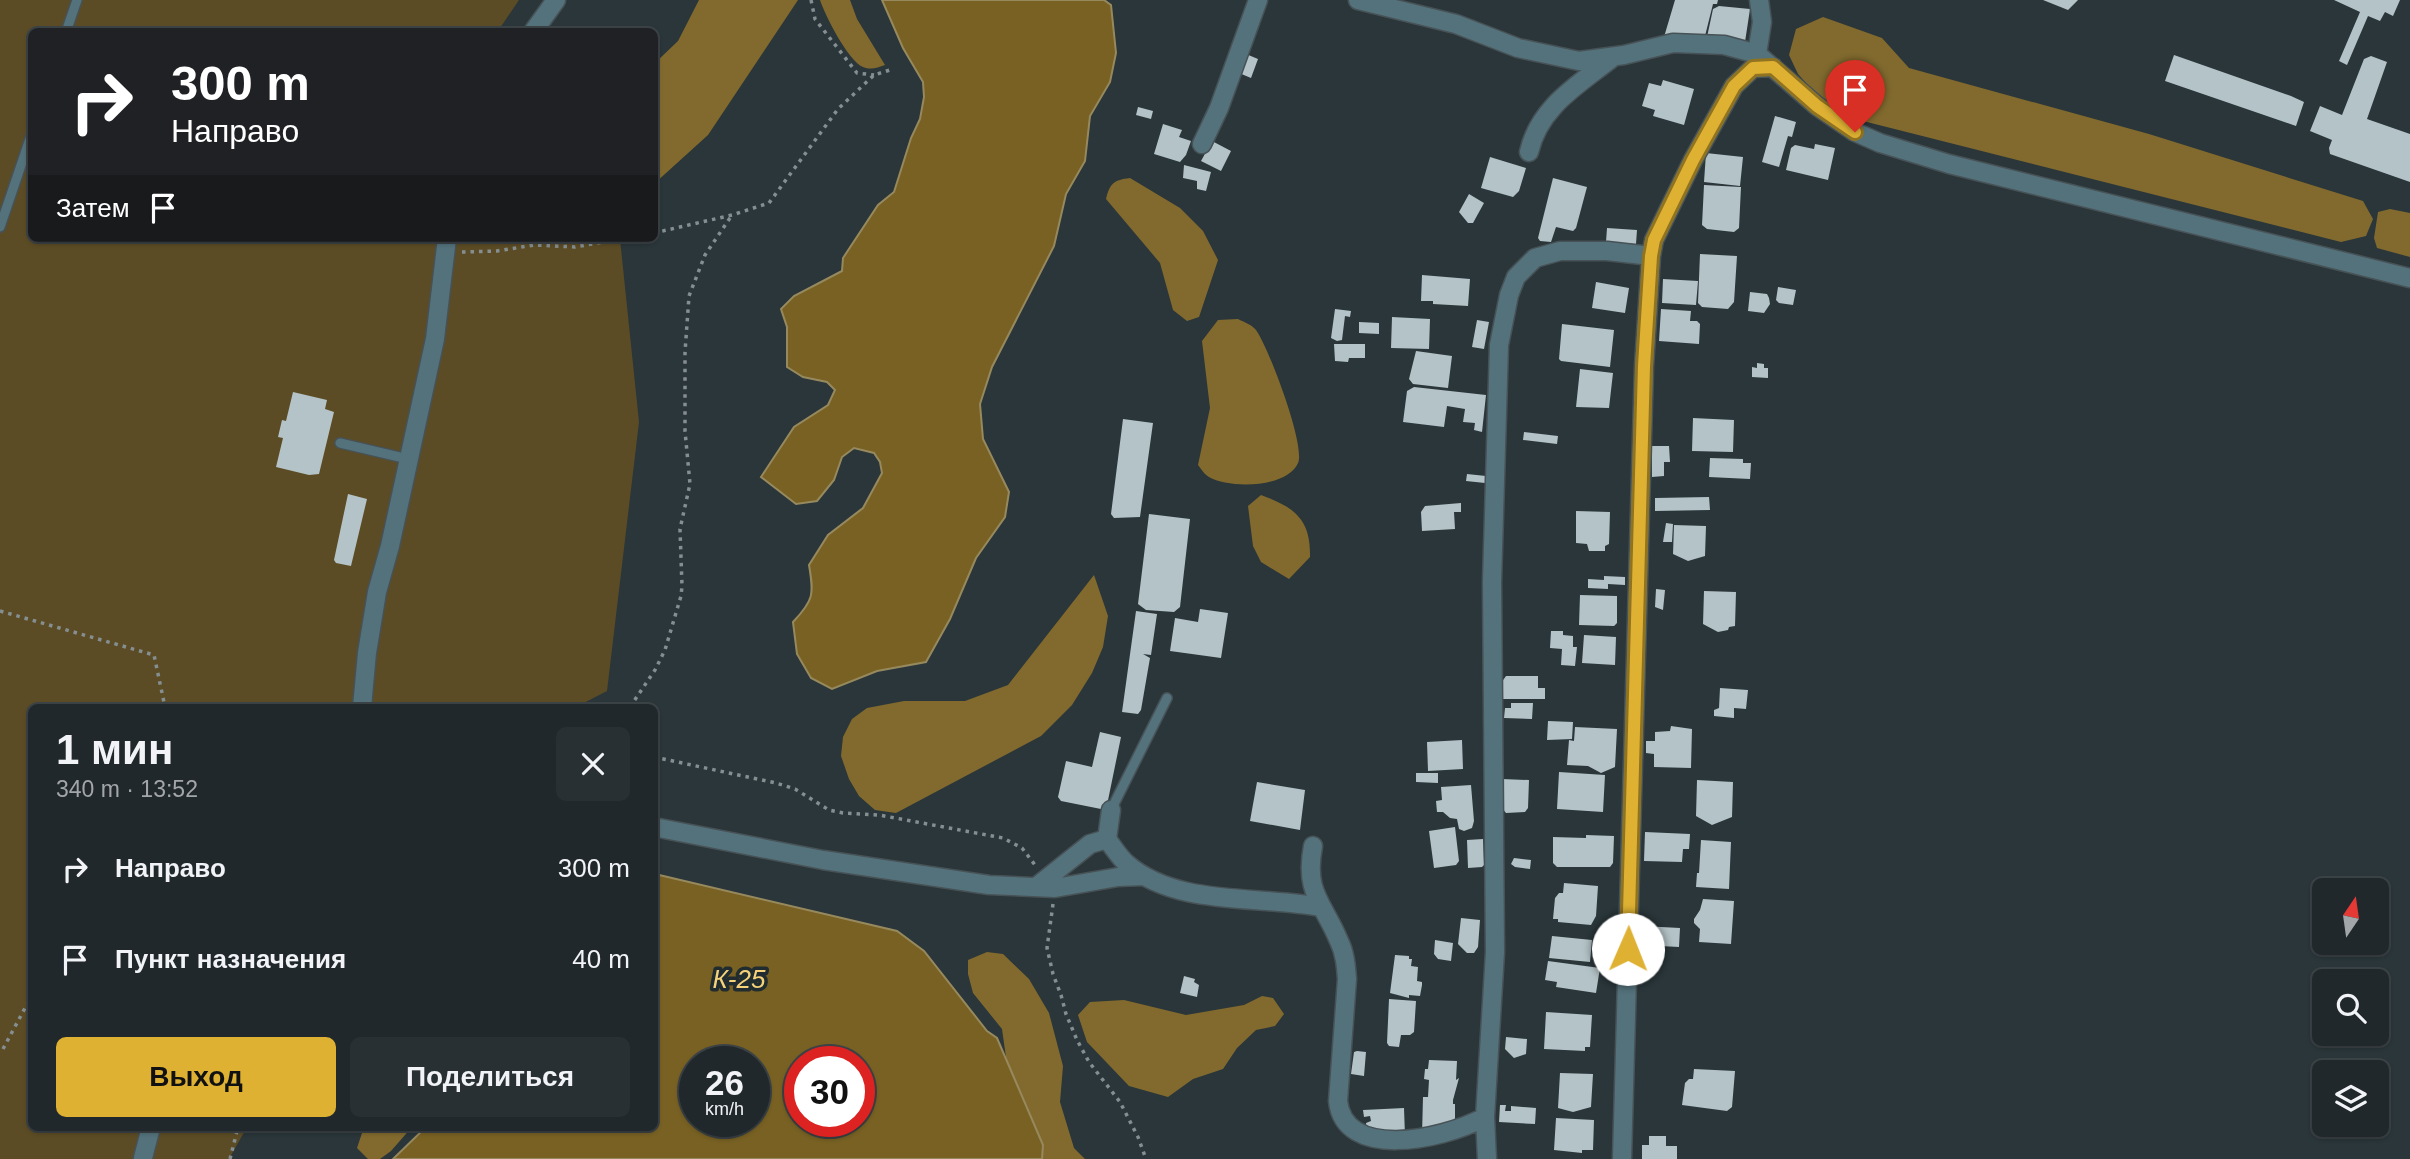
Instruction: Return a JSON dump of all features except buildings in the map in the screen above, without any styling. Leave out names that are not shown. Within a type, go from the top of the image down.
[{"type":"street","points":[[536,28],[556,0]]},
{"type":"street","points":[[1202,144],[1219,108],[1258,0]]},
{"type":"street","points":[[1358,0],[1457,24],[1518,48],[1579,61],[1614,57],[1673,43],[1724,45],[1757,54],[1838,122],[1880,143],[1949,164],[2410,278]]},
{"type":"street","points":[[1757,54],[1762,22],[1759,0]]},
{"type":"street","points":[[1529,152],[1533,135],[1542,117],[1562,97],[1614,57]]},
{"type":"street","points":[[1622,1159],[1644,366],[1651,256],[1654,240],[1693,160],[1734,86],[1753,68],[1773,67]]},
{"type":"street","points":[[362,704],[377,593],[390,546],[435,339],[446,245]]},
{"type":"street","points":[[1486,1159],[1485,1117],[1495,952],[1492,582],[1499,345],[1509,295],[1516,277],[1529,261],[1560,251],[1607,251],[1651,256]]},
{"type":"street","points":[[1111,810],[1107,839],[1126,863],[1144,876],[1201,895],[1320,907]]},
{"type":"street","points":[[658,828],[914,875],[989,886],[1046,885],[1144,876]]},
{"type":"street","points":[[1046,885],[1090,844],[1107,839]]},
{"type":"street","points":[[1313,846],[1309,867],[1313,892],[1340,941],[1345,961],[1347,979],[1338,1101],[1342,1126],[1348,1137],[1358,1146],[1379,1155],[1399,1154],[1485,1117]]},
{"type":"street","points":[[143,1158],[150,1131]]},
{"type":"lane","points":[[67,28],[77,0]]},
{"type":"lane","points":[[0,227],[28,145]]},
{"type":"lane","points":[[340,443],[408,459]]},
{"type":"lane","points":[[1111,810],[1167,698]]},
{"type":"path","points":[[811,0],[815,19],[857,73],[874,75],[890,70]]},
{"type":"path","points":[[658,232],[732,215],[769,203],[838,108],[874,75]]},
{"type":"path","points":[[632,704],[665,650],[681,596],[680,529],[690,484],[685,431],[685,352],[689,296],[705,255],[732,215]]},
{"type":"path","points":[[446,245],[497,251],[534,245],[575,247],[603,242]]},
{"type":"path","points":[[0,611],[154,655],[164,704]]},
{"type":"path","points":[[658,758],[776,783],[795,789],[829,810],[1003,838],[1022,848],[1046,885],[1047,948],[1053,974],[1077,1041],[1089,1062],[1120,1102],[1146,1159]]},
{"type":"path","points":[[4,1049],[28,1003]]},
{"type":"path","points":[[230,1159],[237,1131]]},
{"type":"shaded area","points":[[0,0],[519,0],[500,28],[28,28],[28,242],[620,242],[639,422],[607,691],[582,704],[28,704],[28,1131],[245,1131],[229,1159],[0,1159]]},
{"type":"shaded area","points":[[699,0],[798,0],[708,135],[658,180],[658,60],[678,41]]},
{"type":"shaded area","points":[[820,0],[850,0],[857,19],[885,65],[869,68],[857,63],[838,37]]},
{"type":"shaded area","points":[[1823,17],[1882,38],[1909,68],[2149,134],[2363,201],[2373,219],[2366,236],[2341,242],[1863,121],[1823,102],[1798,74],[1789,55],[1796,29]]},
{"type":"shaded area","points":[[1130,178],[1180,208],[1203,231],[1218,260],[1199,317],[1187,321],[1173,310],[1160,263],[1106,199],[1114,183]]},
{"type":"shaded area","points":[[2390,209],[2410,213],[2410,257],[2377,248],[2374,238],[2378,212]]},
{"type":"shaded area","points":[[1238,319],[1256,330],[1262,340],[1284,396],[1296,437],[1298,463],[1292,471],[1271,482],[1243,484],[1218,481],[1208,476],[1198,465],[1210,408],[1202,341],[1218,320]]},
{"type":"shaded area","points":[[1261,495],[1291,510],[1304,524],[1307,533],[1310,557],[1289,579],[1261,562],[1253,546],[1248,506]]},
{"type":"shaded area","points":[[1094,575],[1108,616],[1103,647],[1092,673],[1072,705],[1041,736],[896,813],[875,810],[859,796],[849,779],[841,756],[843,737],[852,719],[867,708],[904,701],[965,701],[1008,685]]},
{"type":"shaded area","points":[[987,952],[1003,954],[1029,979],[1049,1013],[1063,1066],[1060,1102],[1074,1148],[1085,1159],[1042,1159],[1043,1145],[1007,1064],[1002,1029],[973,993],[968,960]]},
{"type":"shaded area","points":[[1262,996],[1273,998],[1284,1014],[1275,1026],[1256,1030],[1237,1048],[1223,1069],[1193,1079],[1168,1097],[1129,1086],[1087,1042],[1078,1015],[1090,1002],[1124,1000],[1186,1015],[1244,1005]]},
{"type":"shaded area","points":[[363,1131],[408,1131],[380,1159],[368,1159],[357,1148]]},
{"type":"water","points":[[882,0],[1104,0],[1111,5],[1116,53],[1110,82],[1090,116],[1085,161],[1066,194],[1054,246],[992,367],[980,404],[983,439],[1009,492],[1005,517],[976,558],[950,619],[926,662],[877,671],[832,689],[811,678],[797,654],[793,622],[811,596],[809,565],[828,535],[863,508],[882,473],[880,462],[874,453],[854,448],[842,457],[834,480],[817,501],[796,504],[761,477],[794,427],[828,405],[835,390],[827,382],[803,377],[787,367],[787,327],[781,309],[794,296],[842,271],[843,258],[878,205],[894,192],[911,138],[920,119],[924,97],[923,82],[903,48]]},
{"type":"water","name":"К-25","points":[[658,875],[897,931],[924,951],[987,1031],[997,1038],[1043,1145],[1042,1159],[393,1159],[422,1131],[658,1131]]},
{"type":"route","points":[[1628,949],[1644,366],[1654,240],[1693,160],[1734,86],[1753,68],[1773,67],[1817,106],[1855,132]]}]
